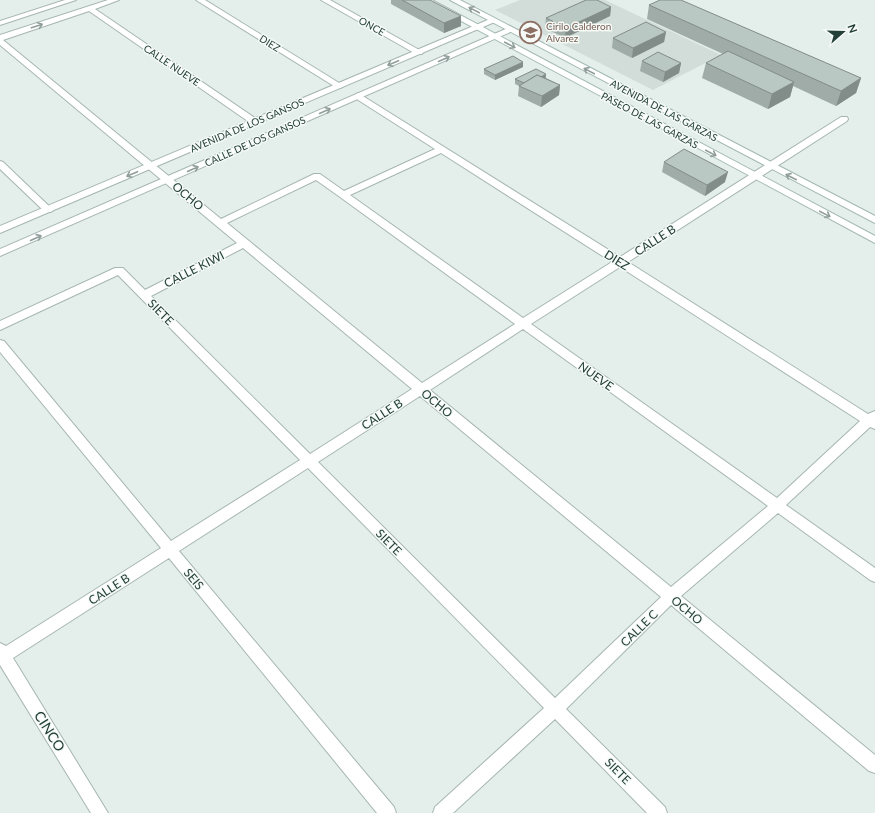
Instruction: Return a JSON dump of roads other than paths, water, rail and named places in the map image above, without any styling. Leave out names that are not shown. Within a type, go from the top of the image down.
[{"type":"street","points":[[0,23],[72,0]]},
{"type":"street","points":[[0,39],[115,0]]},
{"type":"street","name":"DIEZ","points":[[200,0],[340,86]]},
{"type":"street","name":"ONCE","points":[[325,0],[419,52]]},
{"type":"street","name":"PASEO DE LAS GARZAS","points":[[426,0],[875,240]]},
{"type":"street","name":"AVENIDA DE LAS GARZAS","points":[[454,0],[875,220]]},
{"type":"street","name":"CALLE NUEVE","points":[[89,8],[255,122]]},
{"type":"street","name":"AVENIDA DE LOS GANSOS","points":[[0,230],[493,21]]},
{"type":"street","name":"CALLE DE LOS GANSOS","points":[[0,253],[511,30]]},
{"type":"street","name":"OCHO","points":[[0,39],[245,244],[875,765]]},
{"type":"street","name":"DIEZ","points":[[358,96],[620,262],[873,419]]},
{"type":"street","name":"CALLE B","points":[[1,654],[170,550],[844,119]]},
{"type":"street","points":[[343,195],[441,149]]},
{"type":"street","points":[[0,164],[48,210]]},
{"type":"street","name":"NUEVE","points":[[220,223],[317,176],[875,576]]},
{"type":"street","name":"CALLE KIWI","points":[[144,295],[245,244]]},
{"type":"street","name":"SIETE","points":[[0,326],[119,270],[659,813]]},
{"type":"street","name":"SEIS","points":[[2,351],[170,550],[388,813]]},
{"type":"street","name":"CALLE C","points":[[441,813],[555,709],[671,596],[777,506],[873,419]]},
{"type":"street","name":"CINCO","points":[[1,654],[100,813]]},
{"type":"place","name":"Cirilo Calderon Alvarez","points":[[530,32]]}]
